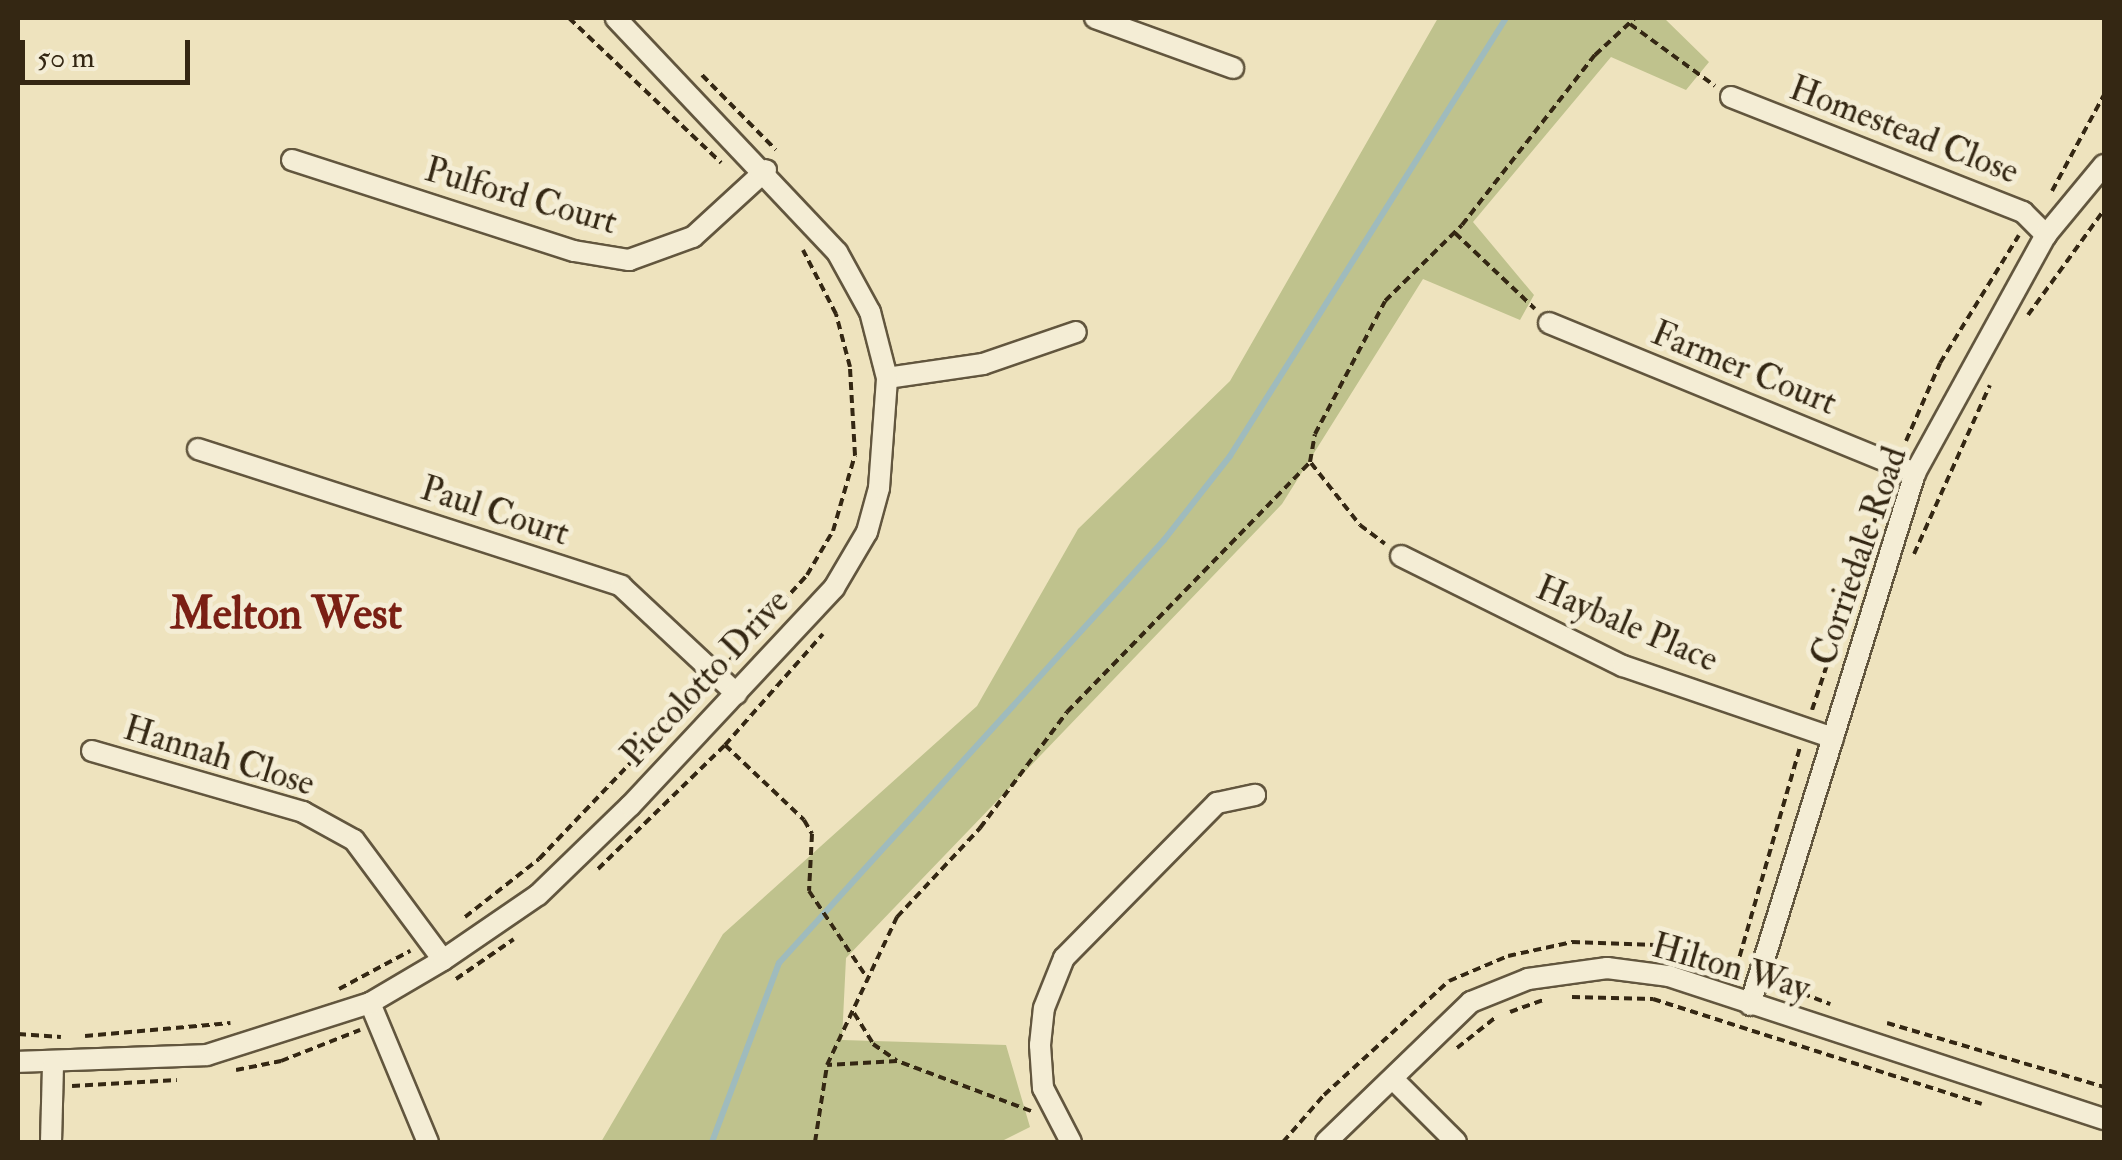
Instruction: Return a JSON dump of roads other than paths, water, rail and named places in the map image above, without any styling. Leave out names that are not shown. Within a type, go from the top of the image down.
[{"type":"street","name":"Piccolotto Drive","points":[[18,1062],[53,1064],[207,1055],[374,1012],[538,895],[737,694],[834,588],[867,532],[879,488],[887,378],[870,312],[837,252],[766,170],[616,18]]},
{"type":"street","points":[[1094,18],[1233,68]]},
{"type":"street","name":"Homestead Close","points":[[1731,98],[2023,212],[2046,236]]},
{"type":"street","name":"Pulford Court","points":[[292,160],[574,251],[629,260],[693,237],[766,170]]},
{"type":"street","name":"Corriedale Road","points":[[1750,1005],[1915,473],[2046,236],[2104,165]]},
{"type":"street","name":"Farmer Court","points":[[1549,323],[1915,473]]},
{"type":"street","points":[[887,378],[983,364],[1076,332]]},
{"type":"street","name":"Paul Court","points":[[198,450],[621,586],[737,694]]},
{"type":"street","name":"Haybale Place","points":[[1401,556],[1624,666],[1833,738]]},
{"type":"street","name":"Hannah Close","points":[[92,751],[303,812],[354,840],[443,960]]},
{"type":"street","points":[[1071,1142],[1043,1088],[1040,1045],[1044,1008],[1064,958],[1217,803],[1256,794]]},
{"type":"street","name":"Hilton Way","points":[[1326,1142],[1470,1002],[1528,979],[1606,968],[1669,976],[2104,1119]]},
{"type":"street","points":[[374,1012],[428,1142]]},
{"type":"street","points":[[52,1142],[53,1064]]},
{"type":"street","points":[[1393,1078],[1456,1142]]},
{"type":"waterway","points":[[712,1142],[779,963],[1164,540],[1230,456],[1506,18]]},
{"type":"district","name":"Melton West","points":[[286,615]]}]
